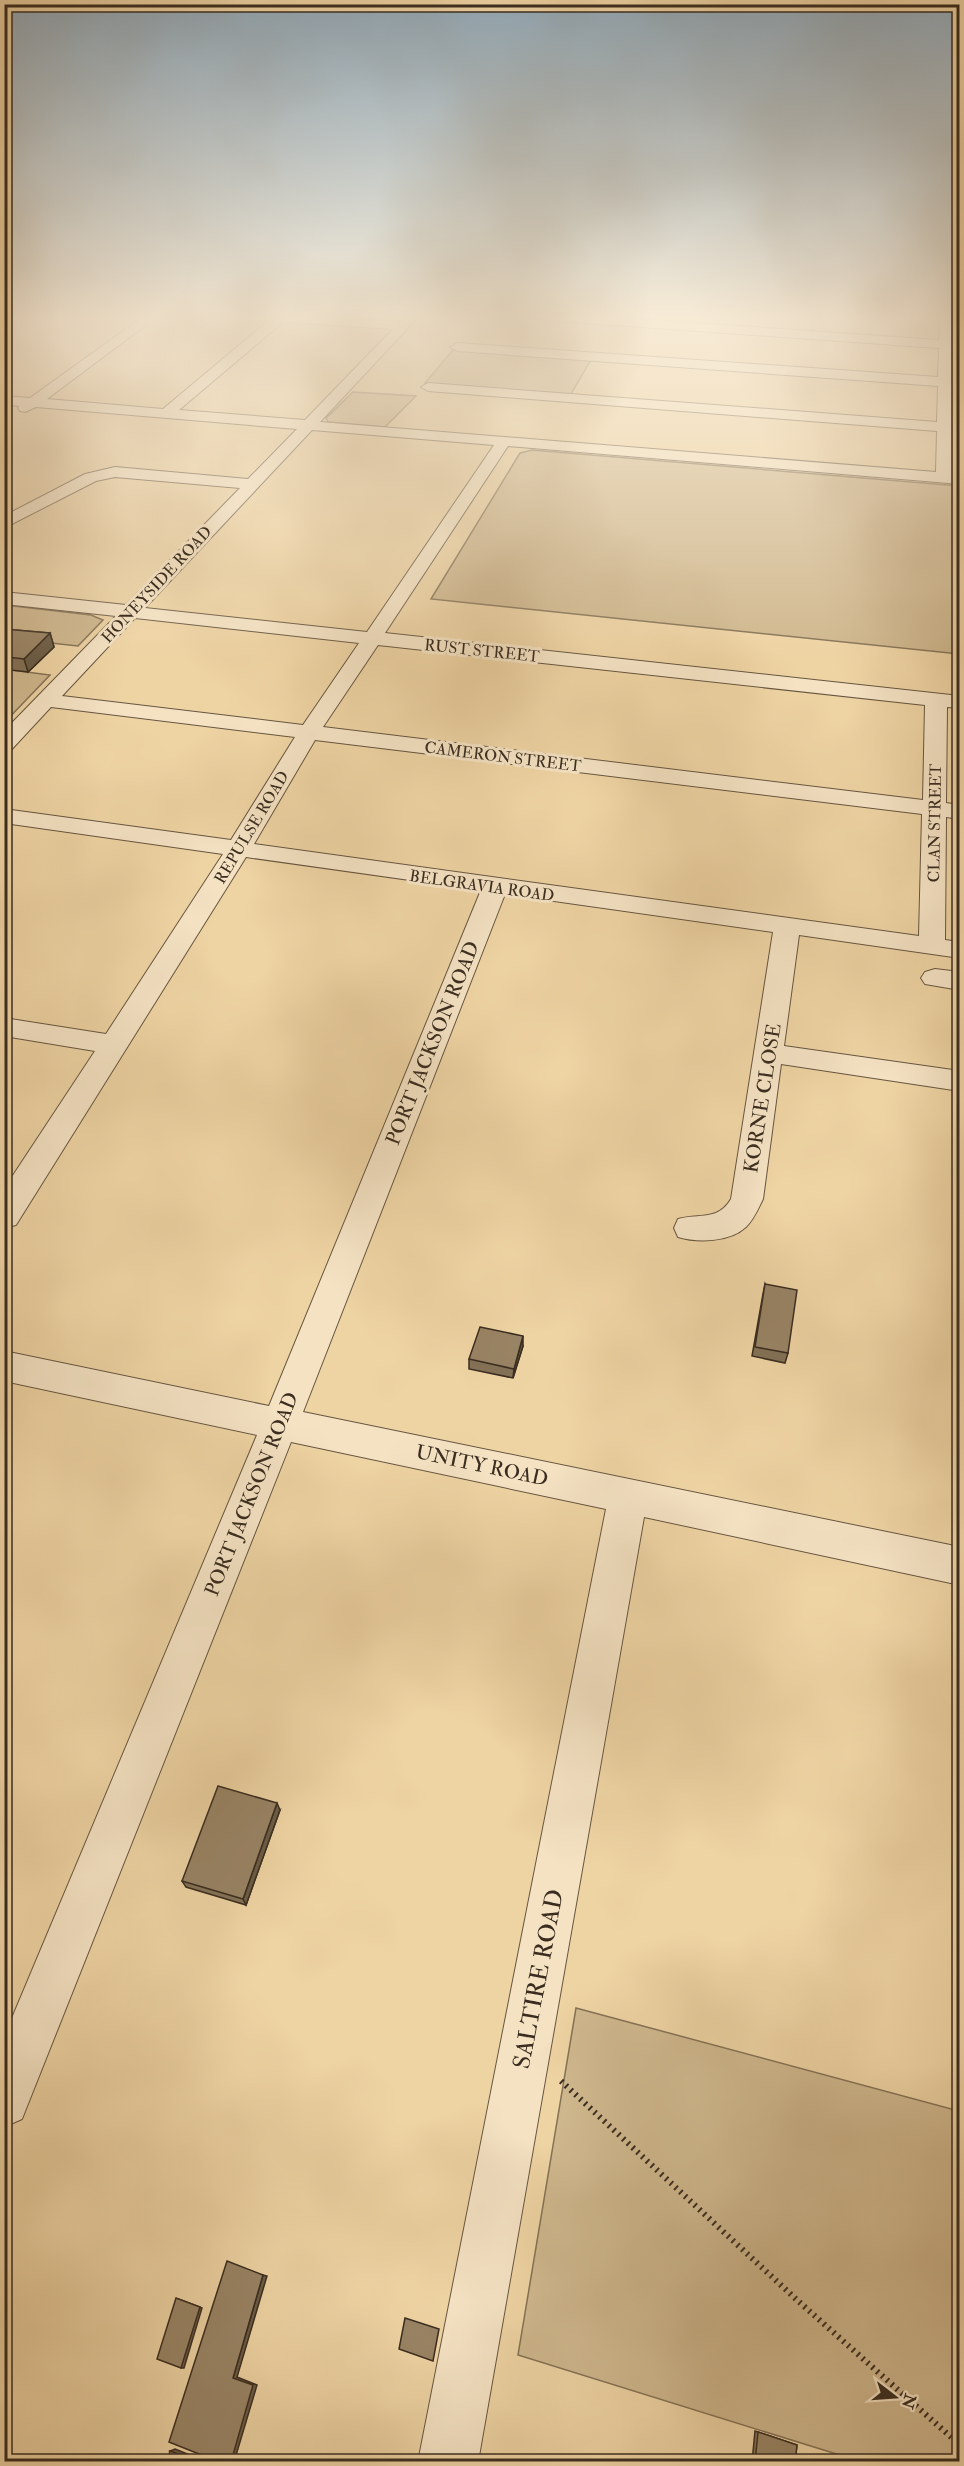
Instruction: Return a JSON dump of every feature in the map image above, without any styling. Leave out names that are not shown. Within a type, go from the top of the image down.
[{"type":"street","name":"HONEYSIDE ROAD","points":[[7,739],[303,431]]},
{"type":"street","points":[[383,431],[952,479],[945,431]]},
{"type":"street","points":[[645,453],[652,438]]},
{"type":"street","name":"REPULSE ROAD","points":[[4,1216],[237,851],[309,732],[504,441]]},
{"type":"street","points":[[4,523],[91,477],[102,474],[129,473],[252,484]]},
{"type":"street","name":"RUST STREET","points":[[4,598],[960,702]]},
{"type":"street","name":"CLAN STREET","points":[[932,946],[936,699]]},
{"type":"street","name":"CAMERON STREET","points":[[46,700],[960,812]]},
{"type":"street","name":"BELGRAVIA ROAD","points":[[4,816],[237,851],[960,950]]},
{"type":"street","name":"PORT JACKSON ROAD","points":[[4,2101],[495,887]]},
{"type":"street","name":"KORNE CLOSE","points":[[690,1228],[718,1227],[730,1223],[740,1214],[747,1199],[787,927]]},
{"type":"street","points":[[4,1027],[113,1045]]},
{"type":"street","points":[[769,1053],[960,1082]]},
{"type":"street","name":"UNITY ROAD","points":[[4,1366],[960,1566]]},
{"type":"street","name":"SALTIRE ROAD","points":[[448,2462],[628,1496]]},
{"type":"path","points":[[525,2048],[797,2300],[960,2445]]},
{"type":"shaded area","points":[[532,450],[959,486],[959,654],[431,599],[520,453]]},
{"type":"shaded area","points":[[5,605],[91,615],[103,620],[78,646],[5,638]]},
{"type":"shaded area","points":[[11,670],[50,675],[5,722],[5,677]]},
{"type":"shaded area","points":[[576,2008],[959,2111],[959,2461],[859,2461],[518,2355]]},
{"type":"building","points":[[4,629],[50,633],[24,659],[7,657],[4,659]]},
{"type":"building","points":[[765,1284],[797,1290],[788,1353],[755,1347]]},
{"type":"building","points":[[480,1327],[523,1336],[514,1369],[469,1359]]},
{"type":"building","points":[[218,1786],[277,1803],[243,1899],[182,1881]]},
{"type":"building","points":[[227,2261],[263,2275],[233,2378],[253,2385],[231,2462],[219,2462],[169,2442]]},
{"type":"building","points":[[176,2298],[200,2307],[181,2368],[157,2359]]},
{"type":"building","points":[[405,2318],[439,2329],[433,2361],[399,2349]]},
{"type":"building","points":[[758,2432],[797,2445],[795,2462],[755,2462]]},
{"type":"building","points":[[170,2451],[198,2462],[167,2462]]}]
